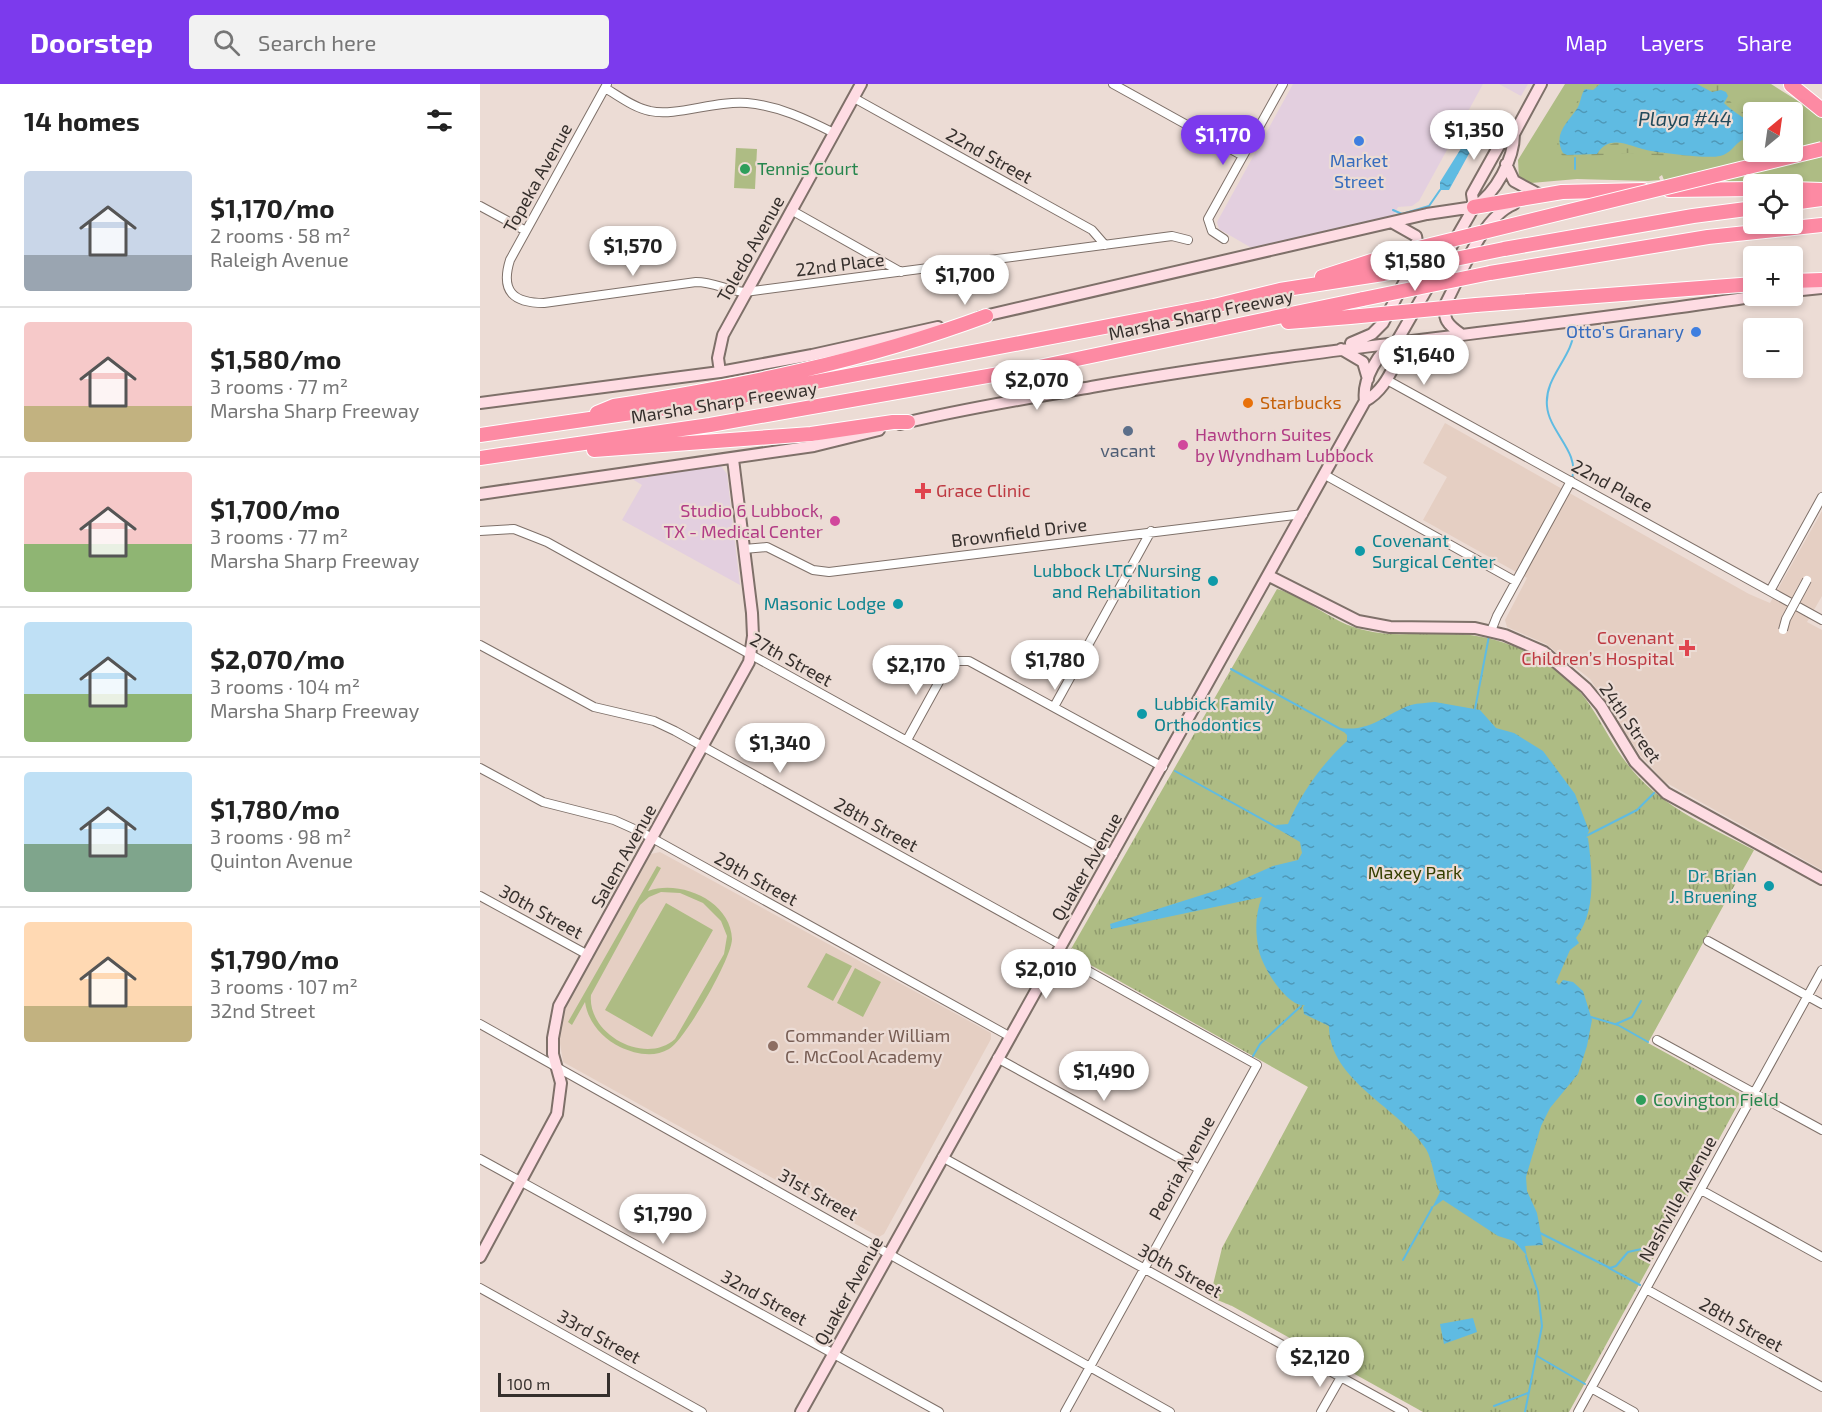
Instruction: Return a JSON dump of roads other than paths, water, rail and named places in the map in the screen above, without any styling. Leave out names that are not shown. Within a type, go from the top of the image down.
[{"type":"highway","points":[[1791,86],[1822,110]]},
{"type":"highway","points":[[1280,290],[1390,255],[1822,148]]},
{"type":"highway","points":[[1474,207],[1540,195],[1586,191],[1743,189]]},
{"type":"highway","points":[[1803,189],[1822,190]]},
{"type":"highway","points":[[1803,202],[1822,199]]},
{"type":"highway","name":"Marsha Sharp Freeway","points":[[480,435],[733,398],[1202,309],[1280,290],[1383,274],[1504,249],[1693,216],[1743,209]]},
{"type":"highway","name":"Marsha Sharp Freeway","points":[[482,458],[710,424],[1039,367],[1490,273],[1708,237],[1822,225]]},
{"type":"highway","points":[[1803,280],[1822,280]]},
{"type":"highway","points":[[1232,326],[1743,285]]},
{"type":"highway","points":[[573,422],[614,406],[742,386],[941,333],[986,316]]},
{"type":"highway","points":[[482,458],[811,434],[893,422],[908,422]]},
{"type":"main road","name":"Toledo Avenue","points":[[720,372],[720,343],[861,84]]},
{"type":"main road","name":"Quaker Avenue","points":[[801,1412],[1009,1036],[1163,767],[1325,475],[1365,401],[1364,387],[1385,347],[1397,341],[1474,207],[1487,199],[1514,150],[1514,134],[1541,84]]},
{"type":"main road","name":"Quaker Avenue","points":[[1474,207],[1472,194],[1501,142],[1514,134]]},
{"type":"main road","points":[[1506,164],[1514,181],[1540,195]]},
{"type":"main road","points":[[1461,334],[1446,320],[1446,303],[1491,220],[1503,209],[1540,195]]},
{"type":"main road","name":"Marsha Sharp Freeway","points":[[480,403],[720,372],[812,355],[1393,223],[1474,207]]},
{"type":"main road","points":[[1340,349],[1379,328],[1419,254],[1416,236],[1393,223]]},
{"type":"main road","points":[[1803,290],[1822,288]]},
{"type":"main road","points":[[480,494],[814,446],[908,422],[1124,381],[1397,341],[1610,318],[1743,298]]},
{"type":"main road","name":"Quaker Avenue","points":[[1365,401],[1378,394],[1387,380],[1401,353],[1397,341]]},
{"type":"main road","points":[[1340,349],[1363,362],[1368,379]]},
{"type":"main road","name":"Salem Avenue","points":[[480,1257],[557,1114],[561,1083],[555,1065],[553,1046],[555,1020],[751,655],[752,613],[733,459]]},
{"type":"main road","name":"24th Street","points":[[1269,576],[1358,621],[1390,627],[1460,627],[1491,631],[1534,647],[1574,675],[1601,706],[1635,762],[1666,793],[1822,879]]},
{"type":"street","points":[[1113,84],[1243,156]]},
{"type":"street","points":[[1224,239],[1212,231],[1208,219],[1283,84]]},
{"type":"street","points":[[606,86],[650,111],[662,113],[713,103],[746,103],[780,109],[834,133]]},
{"type":"street","name":"Topeka Avenue","points":[[606,86],[506,272],[512,295],[525,303],[544,303],[696,282],[710,282],[735,292],[746,292]]},
{"type":"street","name":"22nd Street","points":[[854,98],[1092,230],[1105,245]]},
{"type":"street","points":[[480,206],[526,231]]},
{"type":"street","points":[[791,210],[901,272]]},
{"type":"street","name":"22nd Place","points":[[746,292],[1172,236],[1188,240]]},
{"type":"street","name":"22nd Place","points":[[1387,380],[1822,620]]},
{"type":"street","points":[[1325,475],[1515,581]]},
{"type":"street","points":[[1491,631],[1515,581],[1571,481]]},
{"type":"street","points":[[1770,591],[1822,497]]},
{"type":"street","name":"Brownfield Drive","points":[[744,549],[767,547],[813,570],[829,572],[1303,514]]},
{"type":"street","name":"27th Street","points":[[480,531],[514,529],[525,532],[1113,855]]},
{"type":"street","points":[[1055,705],[1150,531]]},
{"type":"street","points":[[1783,630],[1786,619],[1807,580]]},
{"type":"street","name":"28th Street","points":[[480,645],[594,707],[654,721],[703,746],[1257,1065]]},
{"type":"street","points":[[907,740],[947,668],[964,660],[975,662],[1055,705],[1163,767]]},
{"type":"street","name":"29th Street","points":[[480,768],[543,802],[614,820],[653,839],[1009,1036]]},
{"type":"street","name":"30th Street","points":[[480,896],[588,955]]},
{"type":"street","points":[[1708,941],[1822,1004]]},
{"type":"street","name":"Nashville Avenue","points":[[1578,1412],[1822,970]]},
{"type":"street","name":"31st Street","points":[[480,1024],[1170,1412]]},
{"type":"street","points":[[1657,1040],[1822,1130]]},
{"type":"street","points":[[997,1058],[1199,1169]]},
{"type":"street","name":"Peoria Avenue","points":[[1065,1412],[1257,1065]]},
{"type":"street","name":"30th Street","points":[[942,1157],[1404,1412]]},
{"type":"street","name":"32nd Street","points":[[480,1159],[939,1412]]},
{"type":"street","points":[[1701,1190],[1822,1257]]},
{"type":"street","name":"33rd Street","points":[[480,1288],[702,1412]]},
{"type":"street","name":"28th Street","points":[[1646,1289],[1822,1387]]},
{"type":"street","points":[[1322,1412],[1341,1377]]},
{"type":"street","points":[[1591,1388],[1634,1412]]},
{"type":"water","name":"Playa #44","points":[[1600,84],[1697,84],[1712,92],[1721,90],[1728,96],[1724,103],[1743,118],[1743,140],[1727,153],[1714,157],[1657,152],[1622,143],[1609,144],[1597,154],[1567,155],[1563,153],[1560,146],[1559,139],[1563,128],[1578,107],[1585,89],[1593,90]]},
{"type":"water","points":[[1480,118],[1487,121],[1449,190],[1440,190],[1440,182]]},
{"type":"water","points":[[1435,702],[1480,710],[1496,728],[1514,733],[1543,751],[1575,794],[1589,831],[1586,837],[1591,863],[1590,903],[1583,927],[1576,938],[1579,943],[1570,950],[1556,982],[1559,985],[1563,980],[1573,982],[1583,991],[1592,1020],[1578,1074],[1550,1108],[1541,1126],[1526,1177],[1527,1191],[1537,1213],[1543,1245],[1525,1246],[1527,1256],[1514,1241],[1498,1236],[1443,1200],[1432,1208],[1430,1207],[1433,1206],[1440,1192],[1426,1149],[1400,1120],[1353,1078],[1341,1063],[1332,1045],[1329,1026],[1304,1014],[1305,1005],[1292,1001],[1285,995],[1266,968],[1259,951],[1256,930],[1262,897],[1111,929],[1110,924],[1221,889],[1273,866],[1298,860],[1302,853],[1300,842],[1271,825],[1277,828],[1276,825],[1288,824],[1313,780],[1347,741],[1347,735],[1340,728],[1351,729],[1370,725],[1411,705]]},
{"type":"water","points":[[1473,1318],[1477,1332],[1444,1344],[1440,1324]]},
{"type":"waterway","points":[[1453,120],[1472,129]]},
{"type":"waterway","points":[[1575,158],[1575,169]]},
{"type":"waterway","points":[[1393,210],[1402,214],[1429,206],[1440,190]]},
{"type":"waterway","points":[[1572,478],[1572,459],[1549,415],[1547,395],[1569,348],[1574,328]]},
{"type":"waterway","points":[[1475,709],[1489,636]]},
{"type":"waterway","points":[[1231,669],[1344,731]]},
{"type":"waterway","points":[[1175,771],[1278,828]]},
{"type":"waterway","points":[[1586,836],[1637,810],[1654,793]]},
{"type":"waterway","points":[[1616,1024],[1632,1017],[1641,1001]]},
{"type":"waterway","points":[[1253,1056],[1260,1044],[1301,1006]]},
{"type":"waterway","points":[[1591,1017],[1618,1025],[1648,1042]]},
{"type":"waterway","points":[[1403,1260],[1432,1208]]},
{"type":"waterway","points":[[1540,1233],[1610,1268],[1616,1266],[1628,1252],[1646,1248]]},
{"type":"waterway","points":[[1525,1412],[1542,1326],[1538,1292],[1526,1256]]},
{"type":"waterway","points":[[1609,1268],[1640,1285]]},
{"type":"waterway","points":[[1537,1356],[1585,1384]]},
{"type":"waterway","points":[[1494,1406],[1528,1393]]},
{"type":"place","name":"Market Street","points":[[1359,141]]},
{"type":"place","name":"Tennis Court","points":[[745,169]]},
{"type":"place","name":"Otto's Granary","points":[[1696,332]]},
{"type":"place","name":"Starbucks","points":[[1248,403]]},
{"type":"place","name":"vacant","points":[[1128,431]]},
{"type":"place","name":"Hawthorn Suites by Wyndham Lubbock","points":[[1183,445]]},
{"type":"place","name":"Grace Clinic","points":[[923,491]]},
{"type":"place","name":"Studio 6 Lubbock, TX - Medical Center","points":[[835,521]]},
{"type":"place","name":"Covenant Surgical Center","points":[[1360,551]]},
{"type":"place","name":"Lubbock LTC Nursing and Rehabilitation","points":[[1213,581]]},
{"type":"place","name":"Masonic Lodge","points":[[898,604]]},
{"type":"place","name":"Covenant Children’s Hospital","points":[[1687,648]]},
{"type":"place","name":"Lubbick Family Orthodontics","points":[[1142,714]]},
{"type":"place","name":"Dr. Brian J. Bruening","points":[[1769,886]]},
{"type":"place","name":"Commander William C. McCool Academy","points":[[773,1046]]},
{"type":"place","name":"Covington Field","points":[[1641,1100]]},
{"type":"park label","name":"Maxey Park","points":[[1415,873]]}]
